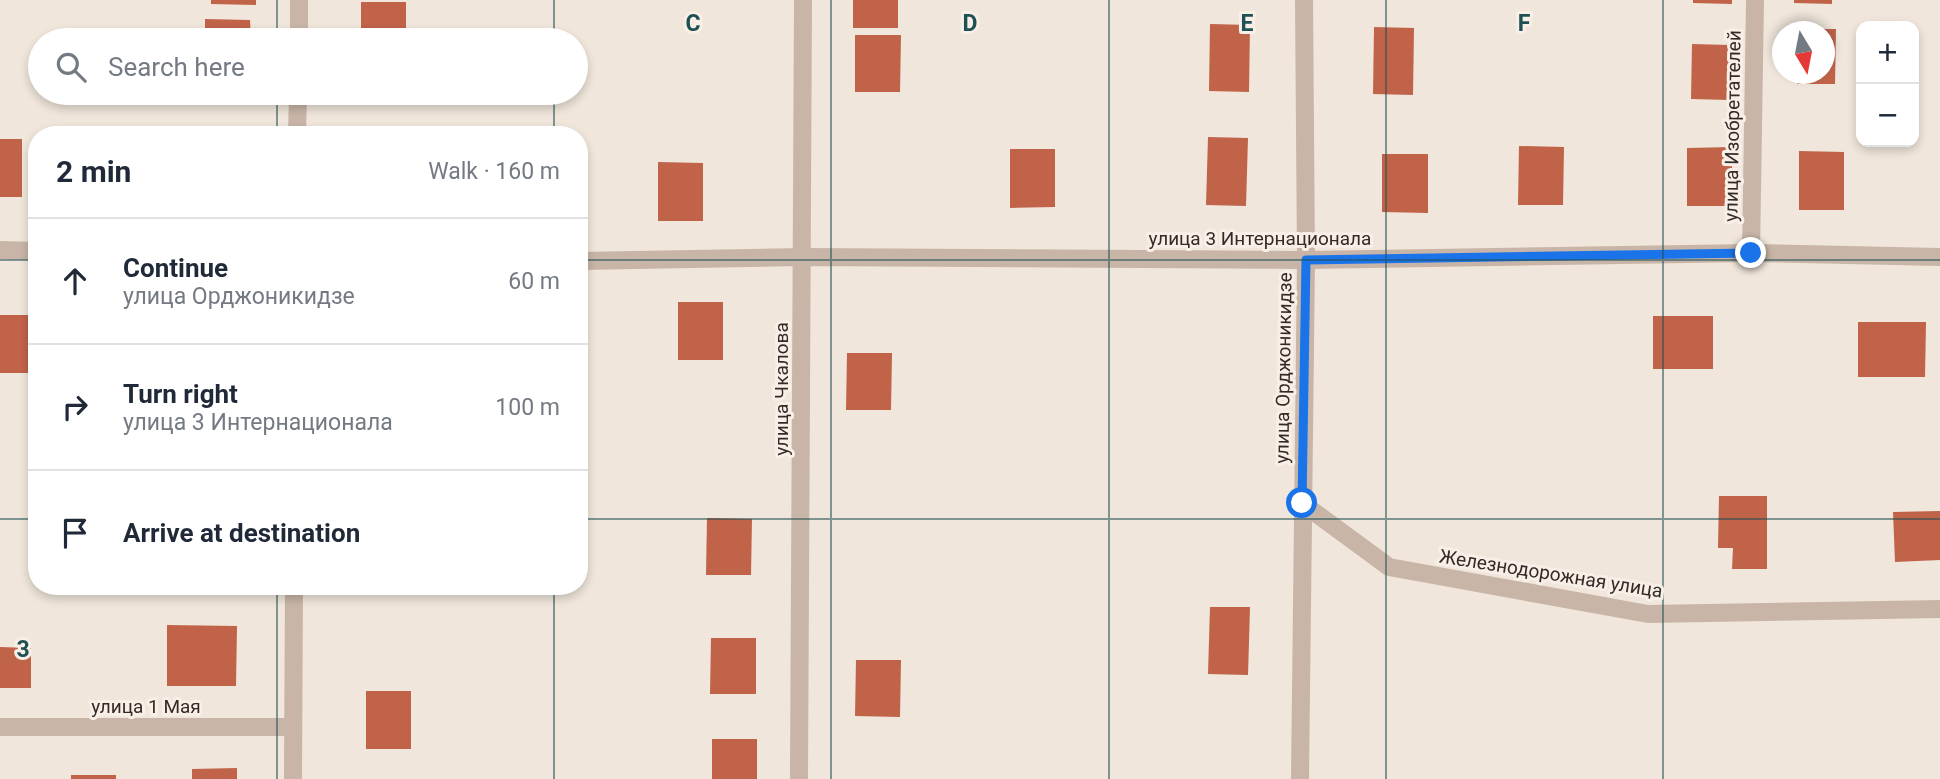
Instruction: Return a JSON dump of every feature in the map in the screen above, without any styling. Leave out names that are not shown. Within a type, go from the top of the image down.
[{"type":"street","points":[[299,0],[299,28]]},
{"type":"street","name":"улица Чкалова","points":[[799,779],[803,0]]},
{"type":"street","name":"улица Орджоникидзе","points":[[1300,779],[1306,260],[1304,0]]},
{"type":"street","name":"улица Изобретателей","points":[[1751,253],[1755,0]]},
{"type":"street","points":[[297,126],[298,105]]},
{"type":"street","points":[[0,250],[28,251]]},
{"type":"street","name":"улица 3 Интернационала","points":[[588,261],[803,257],[1306,260],[1751,253],[1940,257]]},
{"type":"street","name":"Железнодорожная улица","points":[[1302,503],[1389,567],[1648,614],[1940,609]]},
{"type":"street","points":[[293,595],[293,779]]},
{"type":"street","name":"улица 1 Мая","points":[[0,727],[293,727]]},
{"type":"building","points":[[211,0],[256,0],[256,5],[211,4]]},
{"type":"building","points":[[853,0],[898,0],[898,28],[853,28]]},
{"type":"building","points":[[1693,0],[1732,0],[1732,4],[1693,3]]},
{"type":"building","points":[[1794,0],[1832,0],[1832,4],[1794,3]]},
{"type":"building","points":[[361,2],[406,2],[406,28],[361,28]]},
{"type":"building","points":[[205,19],[250,20],[250,28],[205,28]]},
{"type":"building","points":[[1210,24],[1250,25],[1249,92],[1209,91]]},
{"type":"building","points":[[1374,27],[1414,28],[1413,95],[1373,94]]},
{"type":"building","points":[[855,35],[901,35],[900,92],[855,92]]},
{"type":"building","points":[[1692,44],[1730,45],[1729,100],[1691,99]]},
{"type":"building","points":[[1208,137],[1248,138],[1246,206],[1206,205]]},
{"type":"building","points":[[0,139],[22,139],[22,197],[0,197]]},
{"type":"building","points":[[1519,146],[1564,147],[1563,205],[1518,205]]},
{"type":"building","points":[[1732,147],[1732,206],[1687,206],[1687,148]]},
{"type":"building","points":[[1010,149],[1055,149],[1055,207],[1010,208]]},
{"type":"building","points":[[1799,151],[1844,152],[1844,210],[1799,210]]},
{"type":"building","points":[[1382,154],[1428,154],[1428,213],[1382,212]]},
{"type":"building","points":[[658,162],[703,163],[703,221],[658,221]]},
{"type":"building","points":[[678,302],[723,302],[723,360],[678,360]]},
{"type":"building","points":[[0,315],[28,315],[28,373],[0,373]]},
{"type":"building","points":[[1653,316],[1713,316],[1713,369],[1653,369]]},
{"type":"building","points":[[1858,322],[1926,322],[1925,377],[1858,377]]},
{"type":"building","points":[[847,353],[892,353],[891,410],[846,410]]},
{"type":"building","points":[[1719,496],[1767,496],[1767,569],[1732,569],[1733,548],[1718,548]]},
{"type":"building","points":[[1940,511],[1940,560],[1895,562],[1893,512]]},
{"type":"building","points":[[707,518],[752,519],[751,575],[706,575]]},
{"type":"building","points":[[1210,607],[1250,607],[1248,675],[1208,674]]},
{"type":"building","points":[[167,625],[237,626],[236,686],[167,686]]},
{"type":"building","points":[[711,638],[756,638],[756,694],[710,694]]},
{"type":"building","points":[[0,647],[31,648],[31,688],[0,688]]},
{"type":"building","points":[[856,660],[901,660],[900,717],[855,716]]},
{"type":"building","points":[[366,691],[411,691],[411,749],[366,749]]},
{"type":"building","points":[[712,739],[757,739],[757,779],[712,779]]},
{"type":"building","points":[[237,768],[237,779],[192,779],[192,769]]},
{"type":"building","points":[[71,775],[116,775],[116,779],[71,779]]},
{"type":"route","points":[[1302,503],[1306,260],[1751,253]]}]
